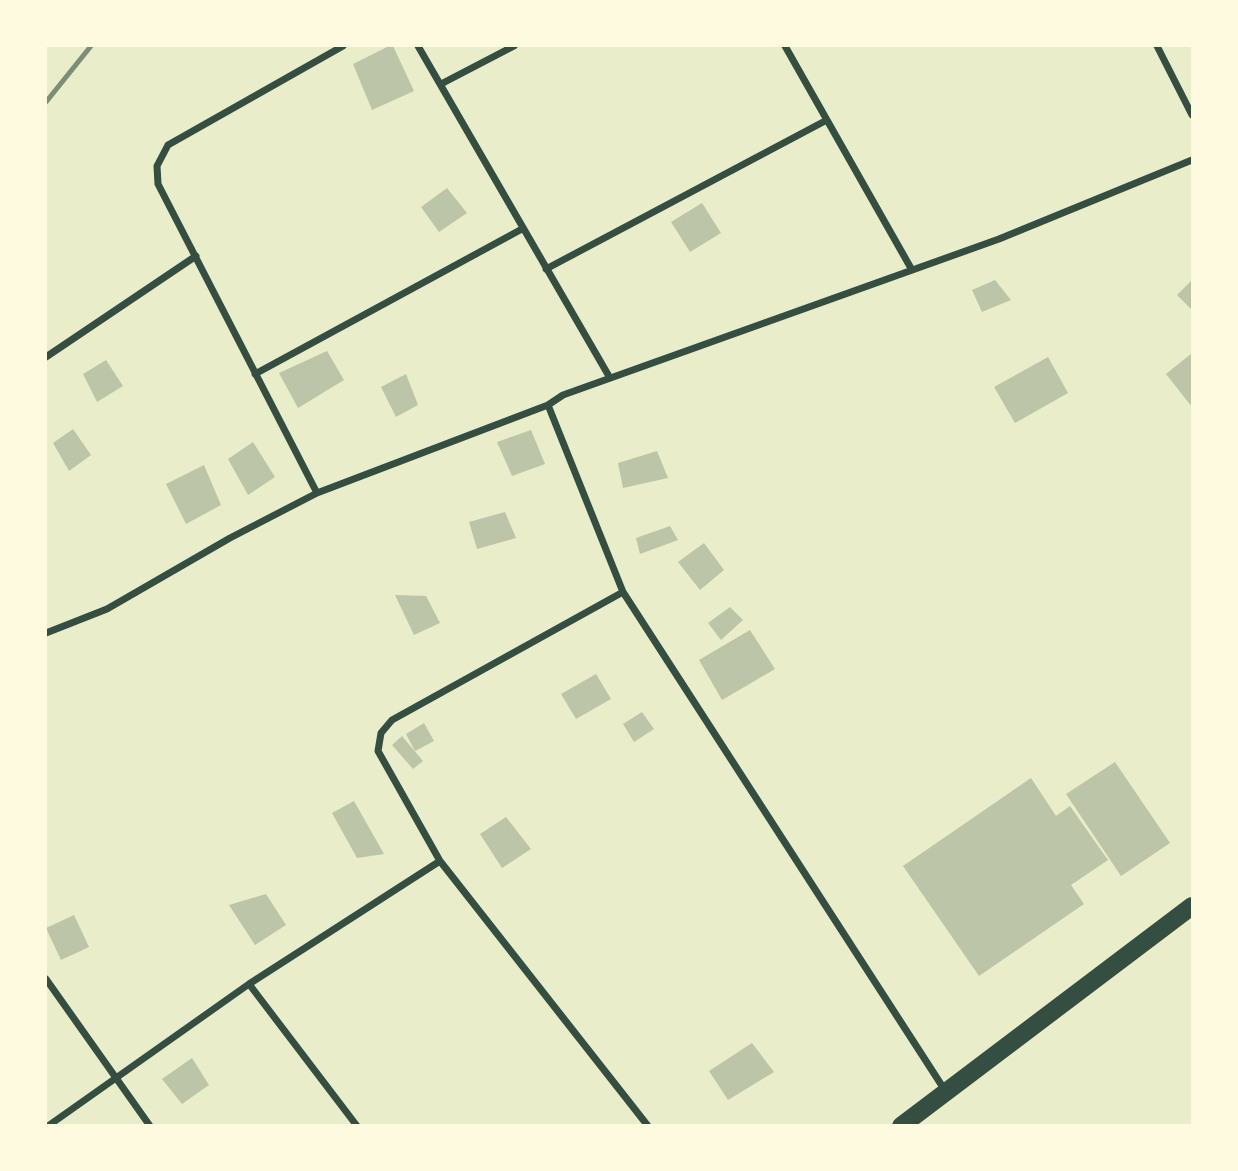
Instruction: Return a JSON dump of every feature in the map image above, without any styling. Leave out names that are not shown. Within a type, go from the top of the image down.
[{"type":"highway","points":[[901,1125],[1192,906]]},
{"type":"street","points":[[317,493],[158,184],[157,166],[168,145],[343,46]]},
{"type":"street","points":[[418,46],[610,378]]},
{"type":"street","points":[[440,84],[514,46]]},
{"type":"street","points":[[785,46],[825,121],[912,270]]},
{"type":"street","points":[[1157,46],[1192,115]]},
{"type":"street","points":[[546,269],[825,121]]},
{"type":"street","points":[[46,633],[107,610],[230,538],[317,493],[548,405],[563,395],[999,239],[1192,160]]},
{"type":"street","points":[[255,374],[522,229]]},
{"type":"street","points":[[46,357],[196,256]]},
{"type":"street","points":[[548,405],[623,592],[946,1092]]},
{"type":"street","points":[[623,592],[393,720],[381,733],[378,751],[440,861],[648,1125]]},
{"type":"street","points":[[48,1125],[249,984],[440,861]]},
{"type":"street","points":[[46,979],[150,1125]]},
{"type":"street","points":[[249,984],[357,1125]]},
{"type":"building","points":[[393,46],[414,91],[372,110],[353,64]]},
{"type":"building","points":[[447,188],[467,213],[439,232],[421,207]]},
{"type":"building","points":[[702,203],[721,233],[690,252],[671,222]]},
{"type":"building","points":[[995,280],[1011,300],[982,312],[972,290]]},
{"type":"building","points":[[1192,280],[1192,310],[1177,295]]},
{"type":"building","points":[[327,351],[344,380],[298,408],[279,373]]},
{"type":"building","points":[[1192,353],[1192,407],[1166,374]]},
{"type":"building","points":[[1048,357],[1068,393],[1015,423],[994,387]]},
{"type":"building","points":[[106,360],[123,386],[97,402],[83,374]]},
{"type":"building","points":[[406,374],[418,405],[396,417],[381,387]]},
{"type":"building","points":[[73,429],[91,455],[69,471],[53,443]]},
{"type":"building","points":[[531,430],[545,464],[512,476],[497,442]]},
{"type":"building","points":[[253,442],[275,477],[248,495],[228,459]]},
{"type":"building","points":[[657,451],[668,478],[623,488],[618,463]]},
{"type":"building","points":[[204,465],[221,505],[186,524],[166,484]]},
{"type":"building","points":[[505,512],[516,538],[477,549],[469,522]]},
{"type":"building","points":[[670,526],[678,540],[640,554],[636,538]]},
{"type":"building","points":[[704,543],[724,570],[700,590],[678,562]]},
{"type":"building","points":[[395,595],[426,596],[440,623],[414,635]]},
{"type":"building","points":[[730,607],[743,620],[721,640],[708,623]]},
{"type":"building","points":[[750,630],[775,669],[722,700],[699,660]]},
{"type":"building","points":[[596,674],[611,699],[576,719],[561,694]]},
{"type":"building","points":[[642,712],[654,729],[634,742],[623,724]]},
{"type":"building","points":[[424,723],[434,741],[415,751],[406,734]]},
{"type":"building","points":[[402,736],[423,761],[413,769],[392,745]]},
{"type":"building","points":[[1115,762],[1170,843],[1121,876],[1066,794]]},
{"type":"building","points":[[1031,778],[1056,816],[1070,806],[1108,860],[1071,885],[1084,904],[979,976],[903,866]]},
{"type":"building","points":[[354,801],[384,854],[357,858],[332,813]]},
{"type":"building","points":[[506,817],[531,849],[502,868],[480,834]]},
{"type":"building","points":[[266,894],[286,925],[255,945],[229,905]]},
{"type":"building","points":[[74,915],[89,947],[61,960],[46,928]]},
{"type":"building","points":[[752,1043],[774,1072],[728,1100],[709,1071]]},
{"type":"building","points":[[192,1058],[209,1085],[182,1104],[162,1079]]},
{"type":"railway","points":[[46,102],[91,46]]}]
